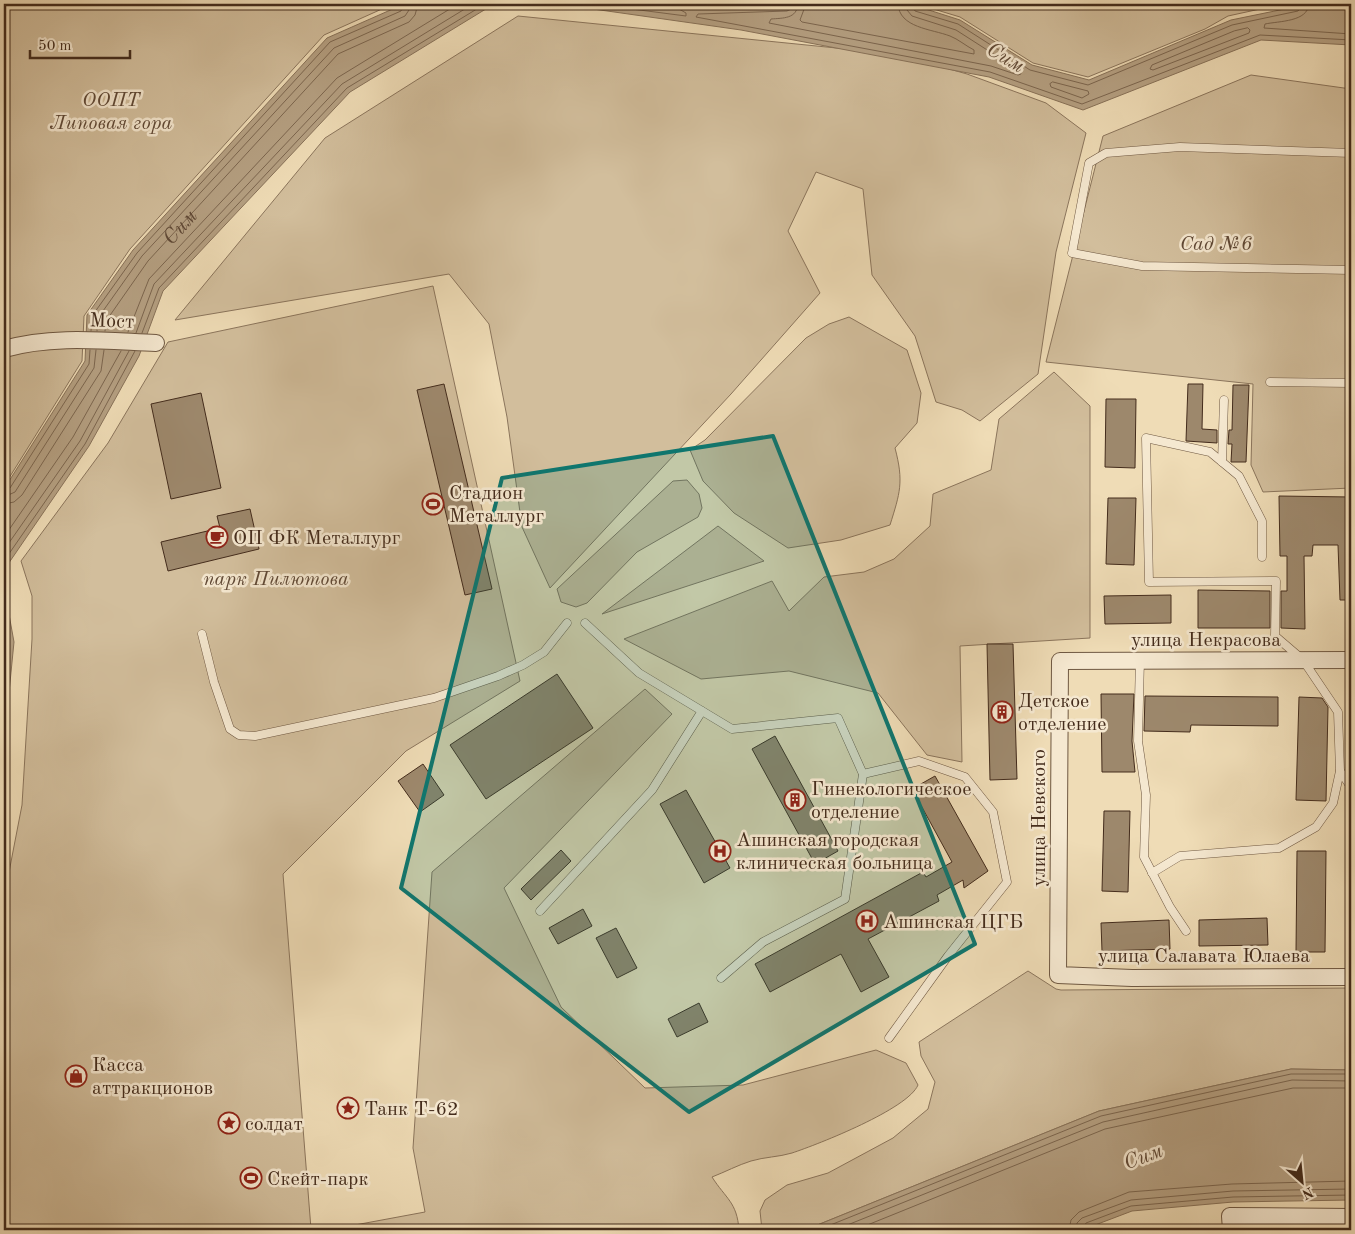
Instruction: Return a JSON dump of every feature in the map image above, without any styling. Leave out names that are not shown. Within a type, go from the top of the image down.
[{"type":"street","name":"Мост","points":[[4,349],[27,342],[66,340],[156,343]]},
{"type":"street","name":"улица Некрасова","points":[[1060,661],[1140,659],[1351,660]]},
{"type":"street","name":"улица Невского","points":[[1058,975],[1060,661]]},
{"type":"street","name":"улица Салавата Юлаева","points":[[1058,975],[1132,978],[1351,976]]},
{"type":"street","points":[[1231,1230],[1230,1216],[1351,1217]]},
{"type":"lane","points":[[1351,153],[1180,147],[1106,152],[1089,163],[1072,253],[1142,266],[1351,270]]},
{"type":"lane","points":[[1270,382],[1351,383]]},
{"type":"lane","points":[[1222,462],[1224,400]]},
{"type":"lane","points":[[1152,873],[1180,856],[1279,848],[1316,827],[1333,803],[1340,771],[1338,712],[1303,660],[1275,636],[1276,581],[1149,582],[1146,438],[1210,452],[1239,476],[1262,521],[1262,557]]},
{"type":"lane","points":[[202,634],[214,682],[230,729],[239,736],[255,736],[434,698],[498,676],[523,665],[544,652],[567,623]]},
{"type":"lane","points":[[585,623],[638,673],[732,729],[838,718],[863,774],[845,899],[763,942],[721,978]]},
{"type":"lane","points":[[1140,659],[1138,740],[1146,795],[1144,857],[1186,931]]},
{"type":"lane","points":[[540,911],[652,790],[702,711]]},
{"type":"lane","points":[[863,774],[920,761],[964,777],[992,812],[1007,882],[948,956],[889,1038]]},
{"type":"lane","points":[[1340,771],[1351,786]]},
{"type":"highlighted area","points":[[773,436],[975,944],[689,1112],[401,888],[502,478]]},
{"type":"green space","name":"ООПТ Липовая гора","points":[[4,4],[393,4],[324,35],[130,249],[84,316],[82,361],[4,486]]},
{"type":"green space","points":[[917,4],[1283,4],[1228,16],[1205,29],[1088,77],[1033,63],[960,17]]},
{"type":"green space","points":[[518,16],[896,54],[967,74],[1046,103],[1086,133],[1056,252],[1038,374],[980,421],[962,410],[936,402],[915,336],[872,275],[863,189],[816,172],[788,231],[820,293],[731,394],[550,588],[522,527],[507,417],[489,324],[449,274],[175,320],[325,138]]},
{"type":"green space","name":"Сад №6","points":[[1251,75],[1351,89],[1351,488],[1263,492],[1251,465],[1253,384],[1046,362],[1103,136]]},
{"type":"green space","name":"парк Пилютова","points":[[433,286],[520,681],[406,751],[283,874],[311,1229],[328,1230],[4,1230],[4,898],[22,805],[32,639],[32,596],[21,561],[108,443],[168,342]]},
{"type":"green space","points":[[849,317],[907,350],[921,393],[917,423],[895,448],[900,479],[896,504],[890,525],[841,540],[788,548],[734,513],[703,481],[690,450],[705,440],[806,338],[829,324]]},
{"type":"green space","points":[[1054,372],[1090,406],[1090,638],[960,646],[962,762],[927,755],[878,693],[789,671],[701,679],[624,639],[772,581],[789,611],[824,577],[864,572],[894,559],[930,526],[933,494],[991,470],[999,419]]},
{"type":"green space","points":[[687,480],[699,494],[702,508],[698,517],[637,552],[587,603],[576,607],[561,602],[557,589],[673,481]]},
{"type":"green space","points":[[718,526],[764,561],[602,614]]},
{"type":"green space","points":[[645,689],[672,714],[504,888],[561,1007],[645,1088],[743,1085],[876,1050],[906,1063],[918,1085],[911,1094],[881,1115],[841,1134],[792,1153],[741,1164],[712,1177],[730,1201],[736,1213],[739,1230],[328,1230],[425,1212],[413,1148],[432,872]]},
{"type":"green space","points":[[1028,971],[1056,989],[1061,990],[1351,988],[1351,1070],[1291,1069],[1099,1111],[805,1230],[762,1230],[760,1211],[765,1200],[787,1185],[828,1173],[893,1138],[928,1109],[935,1082],[921,1056],[919,1042]]},
{"type":"water","name":"Сим","points":[[404,4],[494,4],[350,92],[163,291],[139,356],[89,446],[4,570],[4,489],[85,361],[87,315],[133,250],[327,38]]},
{"type":"water","name":"Сим","points":[[558,4],[675,4],[692,9],[766,9],[808,4],[910,4],[960,20],[1032,65],[1089,80],[1231,20],[1309,4],[1351,9],[1351,45],[1261,40],[1083,110],[989,77],[741,30]]},
{"type":"water","points":[[4,587],[14,642],[4,743]]},
{"type":"water","name":"Сим","points":[[1291,1069],[1351,1070],[1351,1200],[1233,1202],[1132,1211],[1082,1230],[805,1230],[1099,1111]]},
{"type":"building","points":[[444,384],[492,589],[465,595],[417,390]]},
{"type":"building","points":[[1188,384],[1203,384],[1202,429],[1217,430],[1217,443],[1186,441]]},
{"type":"building","points":[[1233,385],[1249,385],[1246,462],[1231,462],[1232,444],[1228,444],[1229,430],[1232,430]]},
{"type":"building","points":[[201,393],[221,488],[171,499],[151,404]]},
{"type":"building","points":[[1106,399],[1136,399],[1135,468],[1105,467]]},
{"type":"building","points":[[1279,496],[1351,497],[1351,600],[1340,600],[1338,545],[1313,545],[1312,556],[1304,556],[1305,629],[1281,628],[1281,591],[1287,591],[1287,556],[1280,556]]},
{"type":"building","points":[[1108,498],[1136,498],[1134,565],[1106,564]]},
{"type":"building","points":[[250,509],[259,549],[168,571],[161,542],[220,528],[217,516]]},
{"type":"building","points":[[1198,590],[1270,591],[1270,628],[1198,628]]},
{"type":"building","points":[[1171,595],[1171,623],[1105,624],[1104,596]]},
{"type":"building","name":"Детское отделение","points":[[987,644],[1013,644],[1017,779],[990,780]]},
{"type":"building","points":[[557,674],[593,728],[486,799],[450,745]]},
{"type":"building","points":[[1101,694],[1134,694],[1132,741],[1135,772],[1102,772]]},
{"type":"building","points":[[1145,696],[1278,697],[1278,726],[1191,725],[1190,732],[1144,731]]},
{"type":"building","points":[[1299,697],[1322,698],[1328,707],[1326,801],[1296,800]]},
{"type":"building","name":"Гинекологическое отделение","points":[[775,736],[838,851],[815,864],[752,749]]},
{"type":"building","points":[[423,764],[444,795],[420,812],[398,781]]},
{"type":"building","name":"Ашинская ЦГБ","points":[[935,776],[988,871],[964,888],[963,880],[937,895],[939,901],[868,939],[889,977],[861,992],[841,954],[770,992],[755,964],[923,872],[926,877],[952,862],[912,789]]},
{"type":"building","points":[[686,790],[730,868],[704,883],[660,804]]},
{"type":"building","points":[[1104,811],[1130,811],[1128,892],[1102,891]]},
{"type":"building","points":[[561,850],[571,861],[531,900],[521,889]]},
{"type":"building","points":[[1297,851],[1326,851],[1325,952],[1296,952]]},
{"type":"building","points":[[583,909],[592,926],[558,944],[549,928]]},
{"type":"building","points":[[1267,918],[1268,945],[1199,946],[1199,920]]},
{"type":"building","points":[[1169,920],[1170,949],[1102,951],[1101,923]]},
{"type":"building","points":[[616,928],[637,968],[617,978],[596,938]]},
{"type":"building","points":[[699,1003],[708,1022],[677,1037],[668,1019]]},
{"type":"place","name":"Стадион Металлург","points":[[433,504]]},
{"type":"place","name":"ОП ФК Металлург","points":[[217,537]]},
{"type":"place","name":"Детское отделение","points":[[1002,712]]},
{"type":"place","name":"Гинекологическое отделение","points":[[795,800]]},
{"type":"place","name":"Ашинская городская клиническая больница","points":[[720,851]]},
{"type":"place","name":"Ашинская ЦГБ","points":[[867,921]]},
{"type":"place","name":"Касса аттракционов","points":[[76,1076]]},
{"type":"place","name":"Танк Т-62","points":[[348,1108]]},
{"type":"place","name":"солдат","points":[[229,1123]]},
{"type":"place","name":"Скейт-парк","points":[[251,1178]]}]
